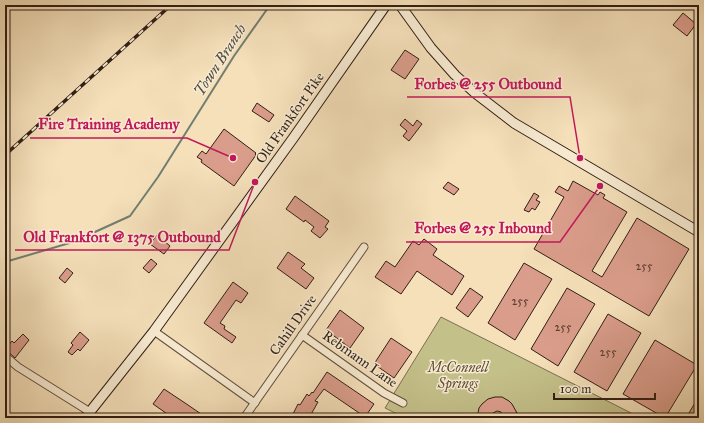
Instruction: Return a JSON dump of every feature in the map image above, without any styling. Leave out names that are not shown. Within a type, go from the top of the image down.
[{"type":"main road","name":"Old Frankfort Pike","points":[[87,415],[154,331],[294,137],[386,5]]},
{"type":"main road","points":[[400,5],[423,38],[443,62],[475,93],[509,118],[545,141],[699,232]]},
{"type":"street","name":"Cahill Drive","points":[[244,418],[364,247]]},
{"type":"street","points":[[154,331],[255,403]]},
{"type":"street","name":"Rebmann Lane","points":[[302,335],[384,393],[403,403]]},
{"type":"street","points":[[5,356],[18,367],[87,415]]},
{"type":"green space","name":"McConnell Springs","points":[[441,317],[641,418],[396,418],[397,414],[385,408]]},
{"type":"building","points":[[683,13],[696,24],[687,36],[673,25]]},
{"type":"building","points":[[405,50],[419,59],[405,79],[391,70]]},
{"type":"building","points":[[257,103],[274,115],[269,122],[252,111]]},
{"type":"building","points":[[405,119],[413,126],[417,120],[422,124],[409,141],[403,136],[407,131],[400,125]]},
{"type":"building","points":[[224,129],[256,153],[234,186],[201,162],[202,160],[197,157],[202,151],[206,154]]},
{"type":"building","points":[[573,181],[598,195],[600,192],[605,195],[603,198],[627,212],[592,271],[602,277],[637,218],[689,249],[649,316],[534,249],[564,197],[555,192],[559,186],[568,191]]},
{"type":"building","points":[[448,182],[459,189],[454,195],[443,188]]},
{"type":"building","points":[[534,193],[539,196],[536,200],[540,202],[535,210],[532,208],[529,212],[524,210]]},
{"type":"building","points":[[295,196],[329,221],[325,227],[328,229],[320,238],[311,231],[314,227],[305,220],[304,222],[286,209]]},
{"type":"building","points":[[157,235],[170,246],[164,254],[150,244]]},
{"type":"building","points":[[424,239],[437,249],[433,255],[464,276],[452,295],[417,271],[401,294],[375,277],[386,261],[395,267],[413,241],[419,245]]},
{"type":"building","points":[[288,252],[305,264],[301,268],[314,278],[306,289],[277,268]]},
{"type":"building","points":[[151,259],[157,264],[149,273],[143,268]]},
{"type":"building","points":[[524,263],[552,279],[515,340],[488,323]]},
{"type":"building","points":[[67,268],[73,273],[65,283],[59,278]]},
{"type":"building","points":[[233,282],[248,293],[241,303],[236,300],[220,323],[225,326],[224,329],[236,337],[232,343],[204,323]]},
{"type":"building","points":[[470,288],[483,297],[468,317],[456,308]]},
{"type":"building","points":[[567,288],[595,304],[558,366],[531,349]]},
{"type":"building","points":[[340,310],[364,328],[350,348],[326,330]]},
{"type":"building","points":[[608,314],[641,333],[607,391],[574,372]]},
{"type":"building","points":[[80,332],[89,340],[80,351],[78,349],[72,355],[68,352],[73,345],[71,343]]},
{"type":"building","points":[[23,334],[29,340],[15,358],[5,349],[12,341],[14,343]]},
{"type":"building","points":[[391,338],[412,352],[394,378],[374,364]]},
{"type":"building","points":[[655,340],[697,365],[665,418],[623,394]]},
{"type":"building","points":[[327,372],[374,404],[365,417],[324,389],[315,401],[318,402],[309,418],[299,418],[293,414],[298,404],[300,405],[307,394],[309,396],[312,392],[313,393]]},
{"type":"building","points":[[164,389],[207,418],[173,418],[153,404]]},
{"type":"building","points":[[699,396],[699,418],[686,418]]},
{"type":"building","points":[[502,397],[509,401],[517,413],[503,416],[501,412],[497,411],[493,413],[491,418],[477,418],[479,408],[482,404],[488,399]]},
{"type":"waterway","name":"Town Branch","points":[[5,262],[73,242],[130,216],[158,177],[234,56],[270,5]]},
{"type":"railway","points":[[5,155],[171,5]]},
{"type":"place","name":"Fire Training Academy","points":[[233,158]]},
{"type":"place","name":"Forbes @ 255 Outbound","points":[[580,158]]},
{"type":"place","name":"Old Frankfort @ 1375 Outbound","points":[[255,182]]},
{"type":"place","name":"Forbes @ 255 Inbound","points":[[600,186]]}]
